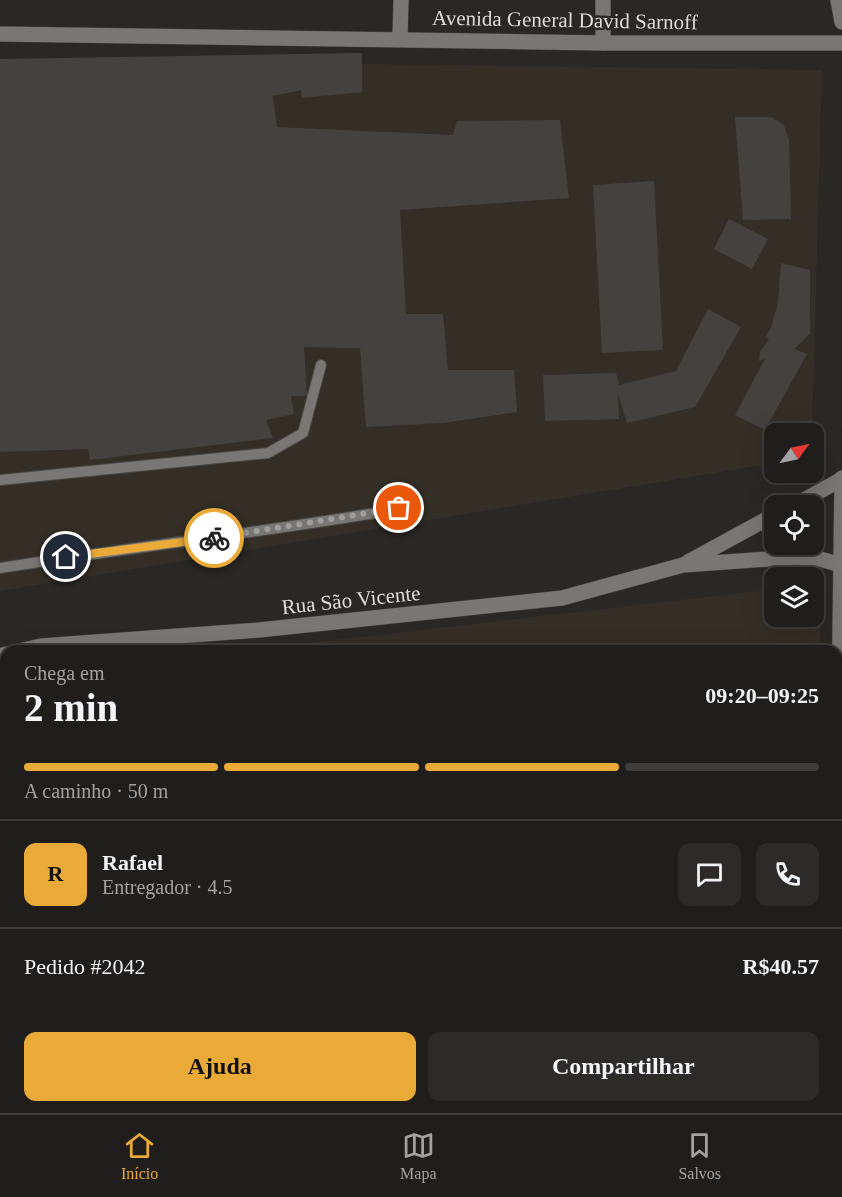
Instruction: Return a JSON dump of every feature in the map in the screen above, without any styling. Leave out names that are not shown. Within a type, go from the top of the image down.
[{"type":"street","points":[[400,38],[401,0]]},
{"type":"street","points":[[603,0],[603,43]]},
{"type":"street","points":[[838,0],[842,22]]},
{"type":"street","name":"Avenida General David Sarnoff","points":[[0,34],[400,38],[603,43],[842,44]]},
{"type":"street","points":[[813,495],[842,479],[840,645]]},
{"type":"street","name":"Rua São Vicente","points":[[683,565],[764,520]]},
{"type":"street","name":"Rua São Vicente","points":[[55,645],[259,630],[562,598],[683,565],[798,557],[820,559],[841,565]]},
{"type":"lane","points":[[0,480],[268,453],[303,433],[321,365]]},
{"type":"lane","points":[[0,568],[111,550],[244,534],[399,508]]},
{"type":"shaded area","points":[[0,59],[822,70],[812,423],[764,423],[764,465],[0,591]]},
{"type":"shaded area","points":[[764,590],[764,627],[820,627],[820,645],[292,645]]},
{"type":"building","points":[[362,53],[362,92],[302,98],[301,90],[273,96],[277,127],[453,135],[457,121],[560,120],[569,198],[400,210],[406,314],[443,314],[448,370],[514,370],[517,412],[443,423],[366,427],[360,348],[304,347],[307,396],[291,396],[294,414],[266,420],[273,438],[90,460],[88,449],[0,452],[0,59]]},
{"type":"building","points":[[735,117],[771,117],[784,125],[789,140],[791,219],[743,220]]},
{"type":"building","points":[[654,181],[663,350],[602,353],[593,185]]},
{"type":"building","points":[[729,219],[768,239],[752,269],[714,249]]},
{"type":"building","points":[[781,263],[810,270],[810,334],[794,349],[807,354],[769,423],[764,423],[764,430],[735,415],[765,359],[759,361],[760,352],[769,339],[765,337],[771,328],[778,302]]},
{"type":"building","points":[[708,309],[741,327],[695,407],[627,423],[618,394],[619,419],[545,421],[543,375],[616,373],[619,385],[676,371]]},
{"type":"way so far","points":[[214,538],[399,508]]},
{"type":"route","points":[[66,557],[214,538]]}]
